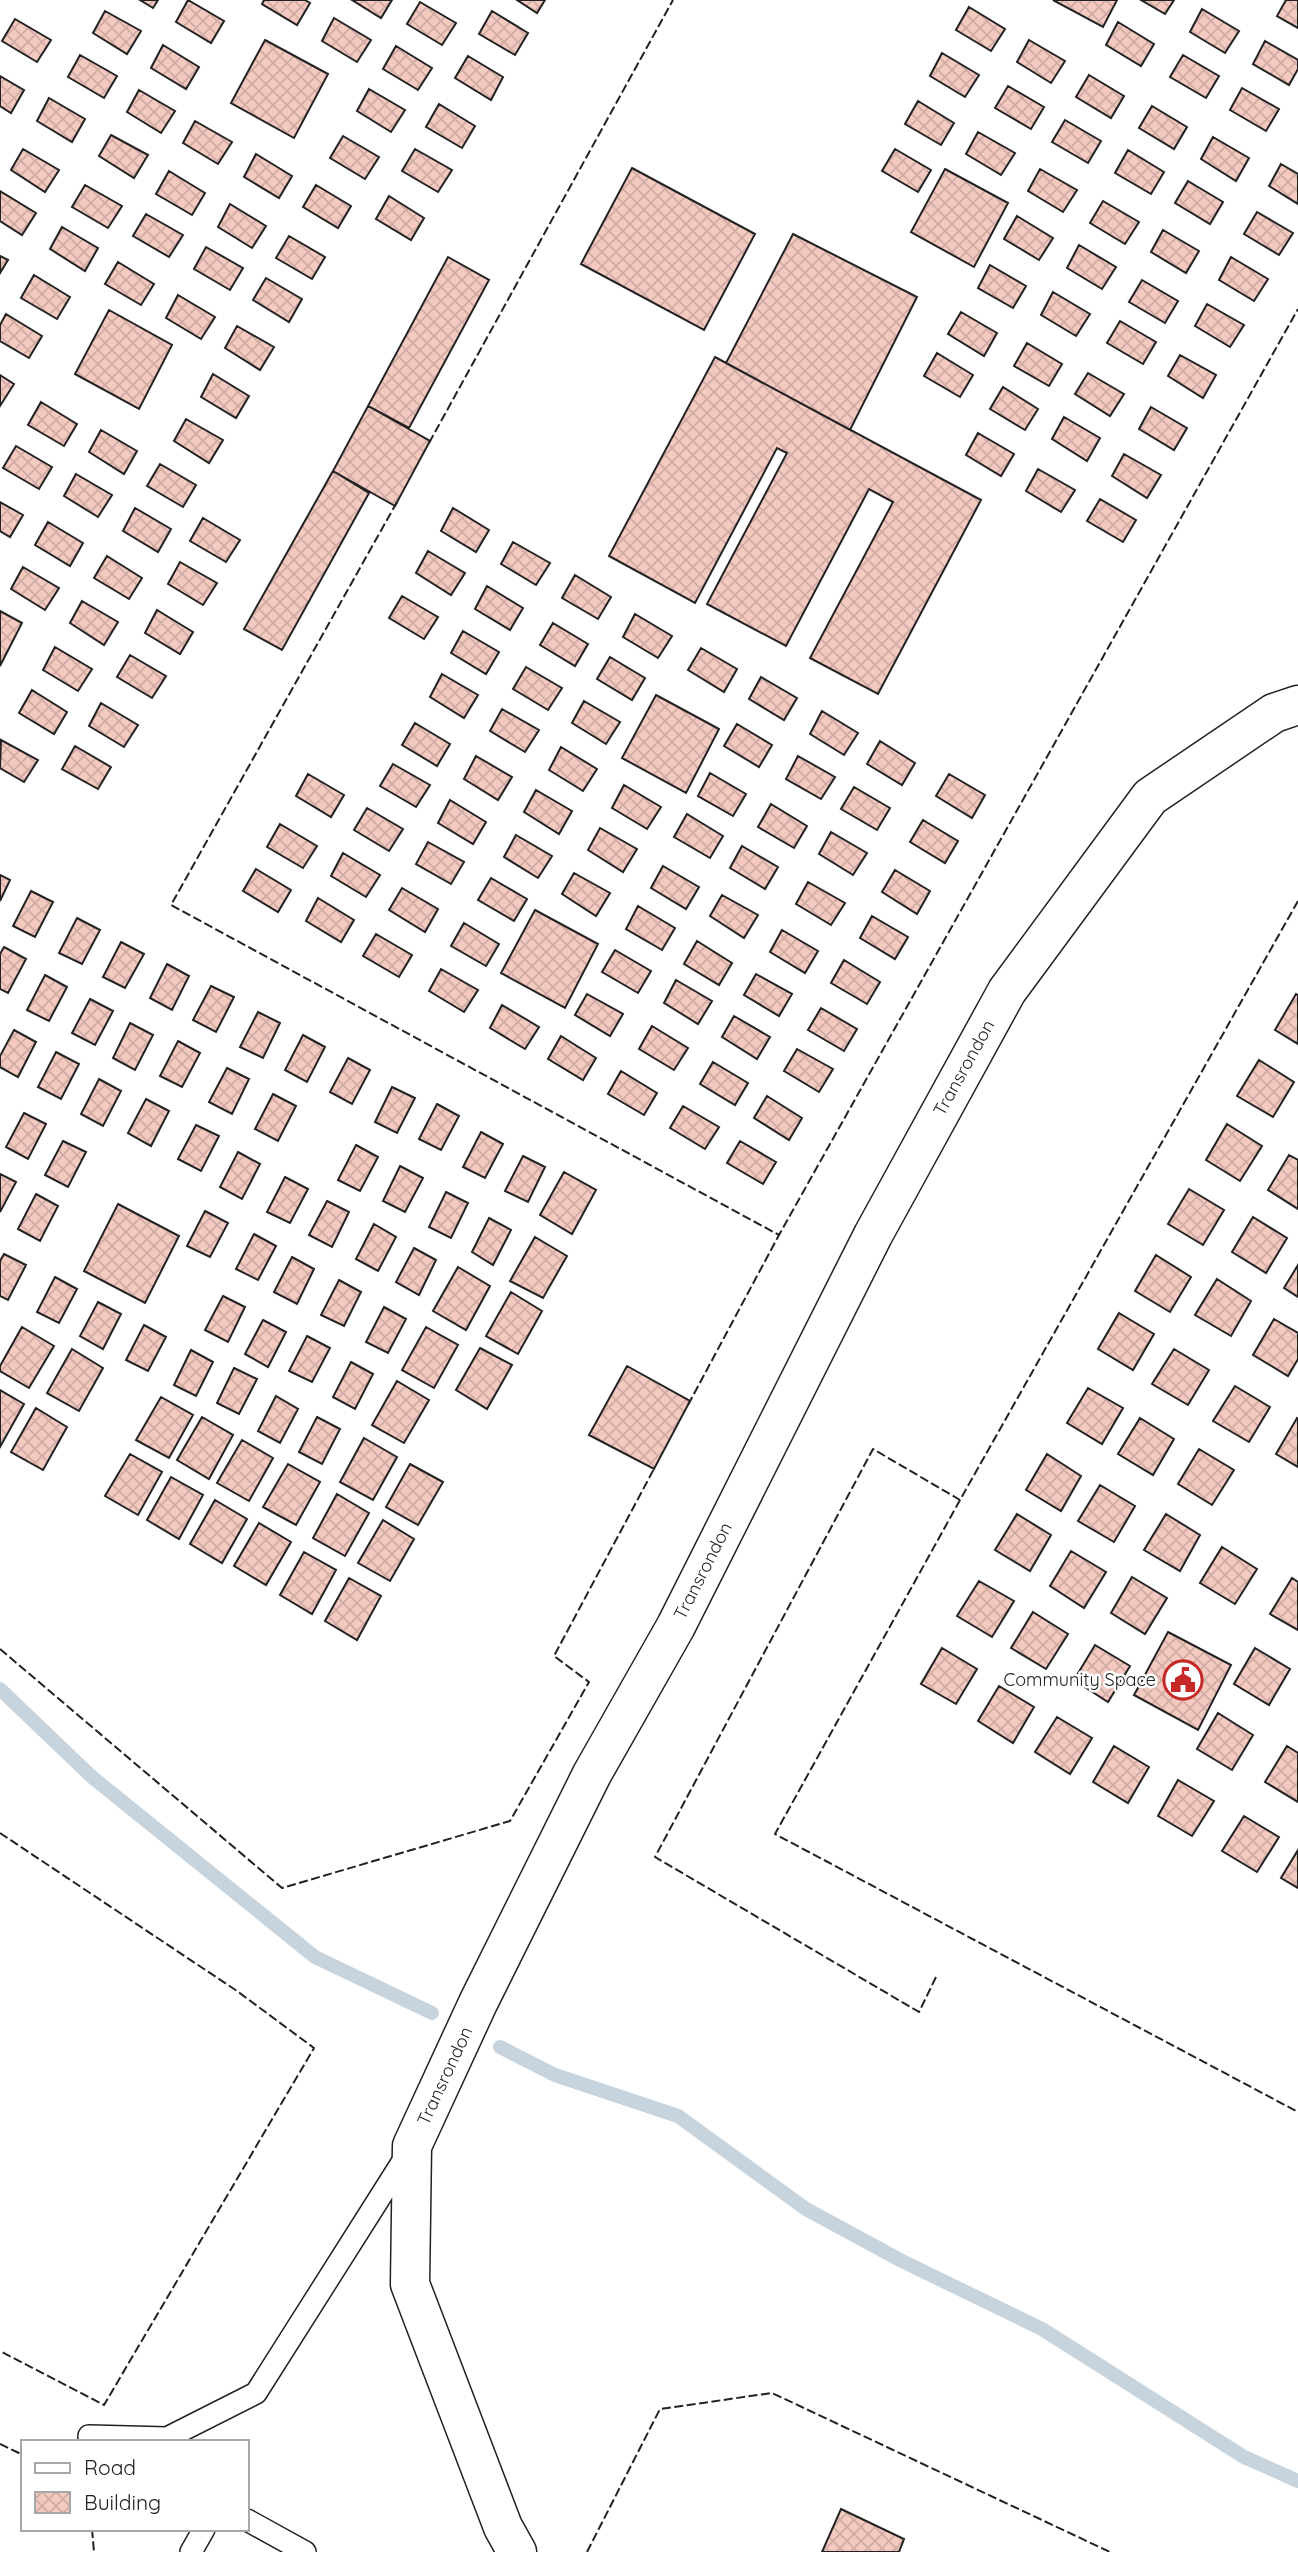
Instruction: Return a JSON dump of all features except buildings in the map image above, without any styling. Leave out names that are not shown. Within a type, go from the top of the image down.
[{"type":"street","name":"Transrondon","points":[[517,2552],[498,2514],[410,2284],[412,2146],[478,2003],[592,1774],[676,1626],[873,1235],[1007,990],[1150,797],[1274,713],[1298,705]]},
{"type":"lane","points":[[96,2440],[89,2436],[167,2438],[256,2393],[412,2146]]},
{"type":"lane","points":[[248,2521],[305,2552]]},
{"type":"lane","points":[[191,2552],[203,2531]]},
{"type":"waterway","points":[[0,1689],[92,1777],[315,1957],[432,2013]]},
{"type":"waterway","points":[[500,2047],[555,2075],[678,2116],[806,2209],[902,2261],[1042,2329],[1244,2457],[1298,2481]]},
{"type":"fence","points":[[429,443],[673,0]]},
{"type":"fence","points":[[397,502],[171,905],[779,1235],[1298,309]]},
{"type":"fence","points":[[1298,901],[775,1834],[1298,2112]]},
{"type":"fence","points":[[688,1405],[779,1235]]},
{"type":"fence","points":[[936,1977],[919,2012],[655,1857],[873,1449],[960,1500]]},
{"type":"fence","points":[[0,1649],[282,1888],[510,1821],[589,1682],[554,1656],[655,1467]]},
{"type":"fence","points":[[0,1833],[237,1991],[314,2048],[104,2405],[0,2351]]},
{"type":"fence","points":[[587,2552],[660,2409],[772,2393],[1110,2552]]},
{"type":"fence","points":[[0,2444],[21,2454]]},
{"type":"fence","points":[[92,2531],[94,2552]]},
{"type":"place","name":"Community Space","points":[[1183,1680]]}]
